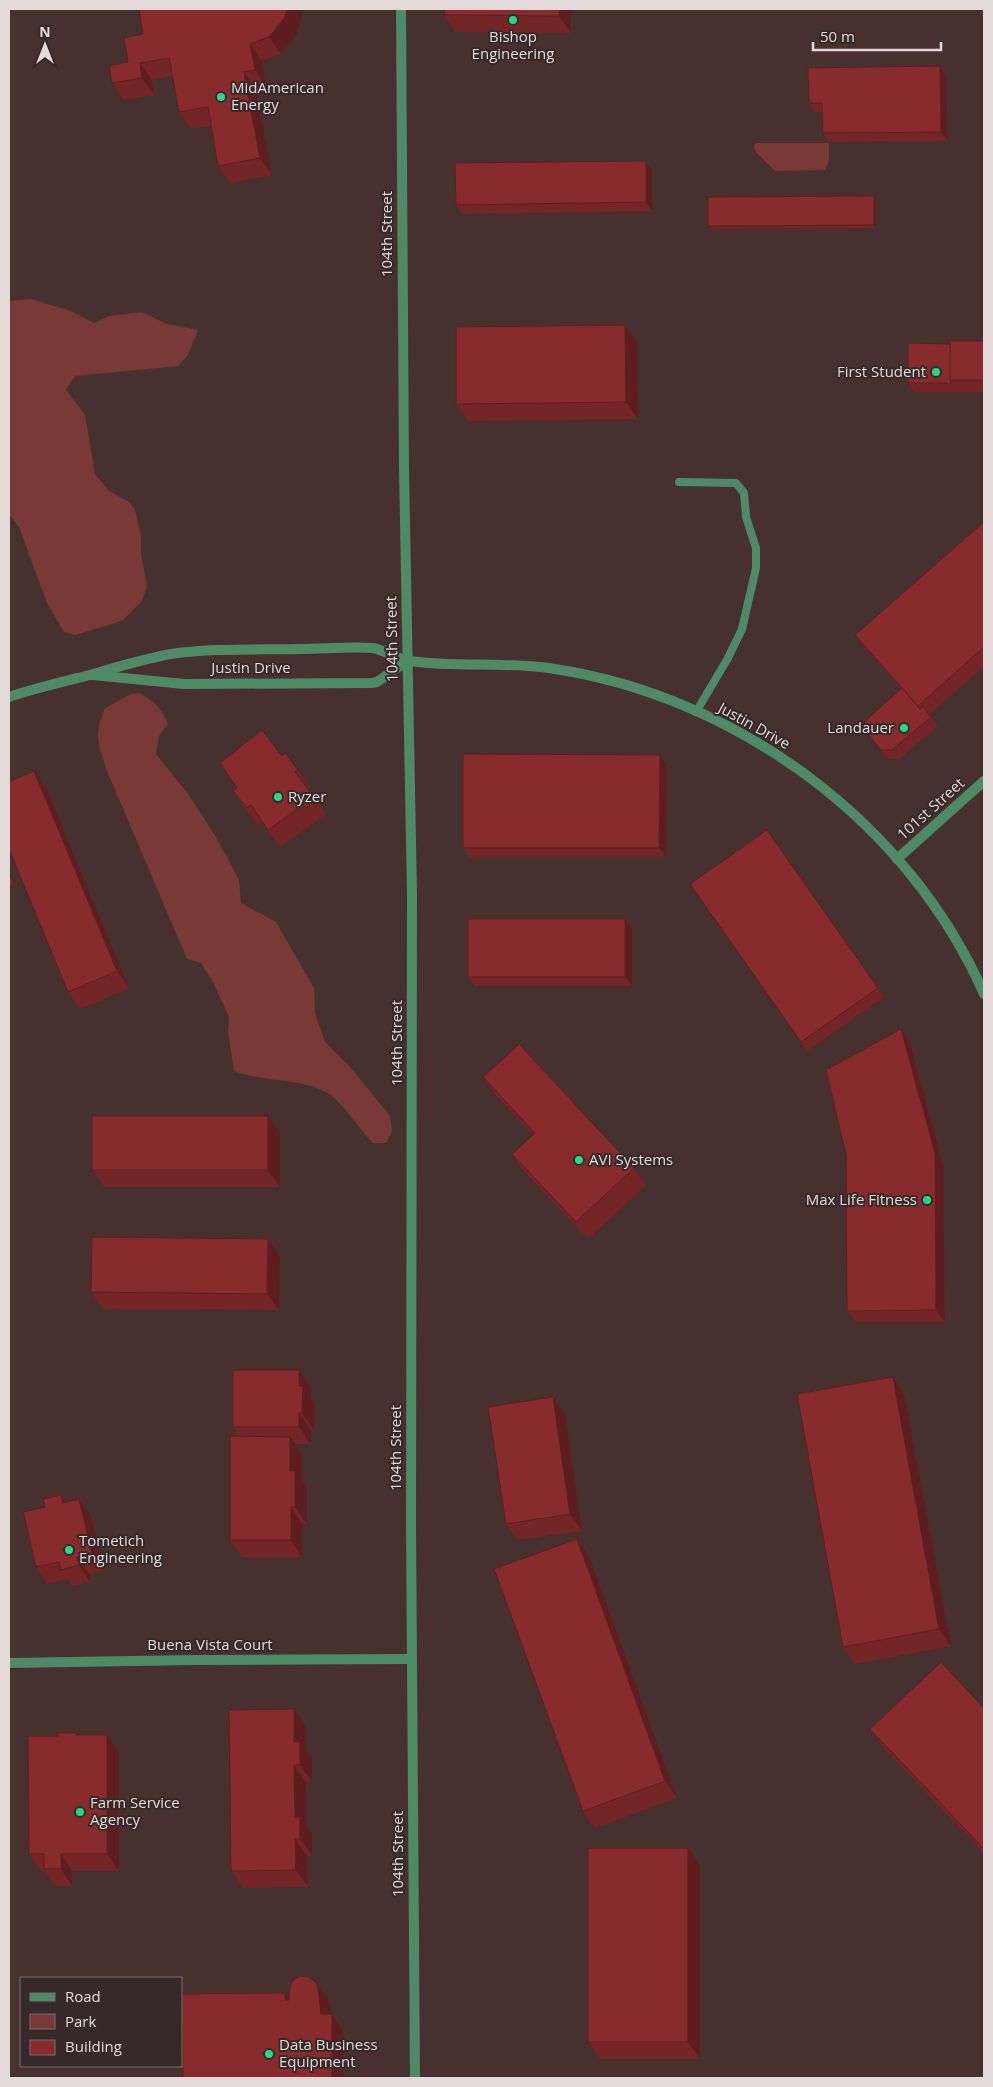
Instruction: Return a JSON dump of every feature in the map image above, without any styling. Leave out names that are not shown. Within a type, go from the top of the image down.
[{"type":"street","name":"104th Street","points":[[401,9],[407,661],[412,896],[411,1659],[415,2078]]},
{"type":"street","name":"Justin Drive","points":[[9,697],[126,664],[171,654],[211,650],[374,648],[407,661],[499,664],[554,669],[606,679],[661,696],[728,726],[779,756],[814,781],[871,830],[911,875],[946,923],[976,974],[984,994]]},
{"type":"street","name":"Justin Drive","points":[[89,675],[184,684],[372,683],[377,682],[407,661]]},
{"type":"street","name":"101st Street","points":[[897,859],[984,781]]},
{"type":"street","name":"Buena Vista Court","points":[[9,1663],[411,1659]]},
{"type":"lane","points":[[679,482],[736,483],[744,494],[746,517],[756,548],[756,568],[742,629],[696,712]]},
{"type":"shaded area","points":[[9,9],[984,9],[984,2078],[9,2078]]},
{"type":"green space","points":[[756,143],[829,143],[829,162],[825,170],[775,171],[755,151],[754,146]]},
{"type":"green space","points":[[31,299],[71,311],[94,323],[109,316],[142,312],[167,324],[198,330],[188,355],[178,366],[75,376],[66,390],[85,415],[95,474],[109,491],[129,502],[135,510],[141,536],[141,554],[147,586],[142,601],[122,621],[75,635],[64,632],[47,603],[19,527],[9,514],[9,301]]},
{"type":"green space","points":[[139,693],[153,702],[166,719],[168,724],[159,736],[156,754],[188,794],[216,837],[239,880],[241,903],[276,922],[314,988],[315,1013],[325,1042],[351,1068],[390,1116],[392,1132],[386,1143],[373,1143],[339,1102],[329,1094],[294,1082],[246,1075],[234,1071],[228,1033],[229,1017],[214,984],[201,963],[187,959],[107,771],[99,746],[99,726],[105,708],[131,694]]},
{"type":"building","name":"MidAmerican Energy","points":[[139,9],[287,9],[285,17],[269,37],[250,44],[255,70],[244,72],[260,158],[218,166],[208,107],[179,112],[169,58],[140,63],[142,78],[112,83],[109,66],[128,62],[124,38],[143,34]]},
{"type":"building","points":[[444,9],[559,9],[559,16],[444,15]]},
{"type":"building","points":[[940,66],[941,132],[823,133],[822,103],[809,103],[808,68]]},
{"type":"building","points":[[646,161],[646,202],[456,205],[455,163]]},
{"type":"building","points":[[874,196],[874,225],[708,226],[708,197]]},
{"type":"building","points":[[625,325],[626,402],[456,404],[456,327]]},
{"type":"building","points":[[950,341],[984,341],[984,380],[950,380]]},
{"type":"building","name":"First Student","points":[[908,343],[950,344],[950,380],[952,383],[908,383]]},
{"type":"building","points":[[984,522],[984,647],[918,706],[855,635]]},
{"type":"building","name":"Landauer","points":[[902,688],[920,709],[922,706],[931,717],[892,750],[881,750],[869,735],[873,731],[864,722]]},
{"type":"building","name":"Ryzer","points":[[262,730],[282,756],[285,753],[298,770],[295,772],[314,797],[268,830],[251,805],[247,808],[233,791],[237,788],[220,763]]},
{"type":"building","points":[[463,754],[660,755],[659,848],[463,848]]},
{"type":"building","points":[[34,771],[117,971],[68,992],[9,849],[9,782]]},
{"type":"building","points":[[767,830],[878,988],[801,1042],[690,884]]},
{"type":"building","points":[[468,919],[625,919],[625,977],[468,977]]},
{"type":"building","points":[[901,1029],[935,1153],[936,1310],[847,1311],[846,1154],[826,1070]]},
{"type":"building","name":"AVI Systems","points":[[519,1044],[634,1168],[576,1222],[512,1154],[535,1133],[483,1077]]},
{"type":"building","points":[[92,1116],[268,1116],[268,1170],[92,1170]]},
{"type":"building","points":[[92,1237],[268,1239],[267,1294],[91,1292]]},
{"type":"building","points":[[233,1370],[299,1370],[299,1386],[303,1386],[302,1413],[299,1413],[299,1427],[233,1427]]},
{"type":"building","points":[[893,1377],[939,1629],[843,1647],[797,1394]]},
{"type":"building","points":[[553,1397],[570,1514],[506,1524],[488,1407]]},
{"type":"building","points":[[230,1436],[290,1437],[290,1471],[295,1471],[295,1507],[291,1507],[291,1540],[230,1540]]},
{"type":"building","name":"Tometich Engineering","points":[[61,1495],[63,1503],[79,1499],[92,1554],[77,1557],[79,1565],[61,1570],[59,1562],[36,1567],[23,1512],[45,1507],[43,1499]]},
{"type":"building","points":[[577,1539],[665,1781],[583,1811],[494,1569]]},
{"type":"building","points":[[941,1662],[984,1708],[984,1849],[870,1729]]},
{"type":"building","points":[[294,1709],[294,1742],[300,1742],[300,1765],[294,1765],[295,1817],[300,1817],[300,1839],[295,1839],[296,1870],[231,1871],[229,1710]]},
{"type":"building","name":"Farm Service Agency","points":[[58,1733],[107,1735],[107,1854],[61,1854],[61,1869],[44,1869],[44,1854],[29,1854],[28,1736],[58,1736]]},
{"type":"building","points":[[588,1848],[688,1848],[688,2042],[588,2042]]},
{"type":"building","name":"Data Business Equipment","points":[[301,1976],[308,1977],[316,1982],[321,2014],[332,2014],[332,2078],[183,2078],[182,1994],[285,1993],[285,2000],[289,2000],[290,1985],[294,1979]]},
{"type":"place","name":"Bishop Engineering","points":[[513,20]]},
{"type":"place","name":"MidAmerican Energy","points":[[221,97]]},
{"type":"place","name":"First Student","points":[[936,372]]},
{"type":"place","name":"Landauer","points":[[904,728]]},
{"type":"place","name":"Ryzer","points":[[278,797]]},
{"type":"place","name":"AVI Systems","points":[[579,1160]]},
{"type":"place","name":"Max Life Fitness","points":[[927,1200]]},
{"type":"place","name":"Tometich Engineering","points":[[69,1550]]},
{"type":"place","name":"Farm Service Agency","points":[[80,1812]]},
{"type":"place","name":"Data Business Equipment","points":[[269,2054]]}]
